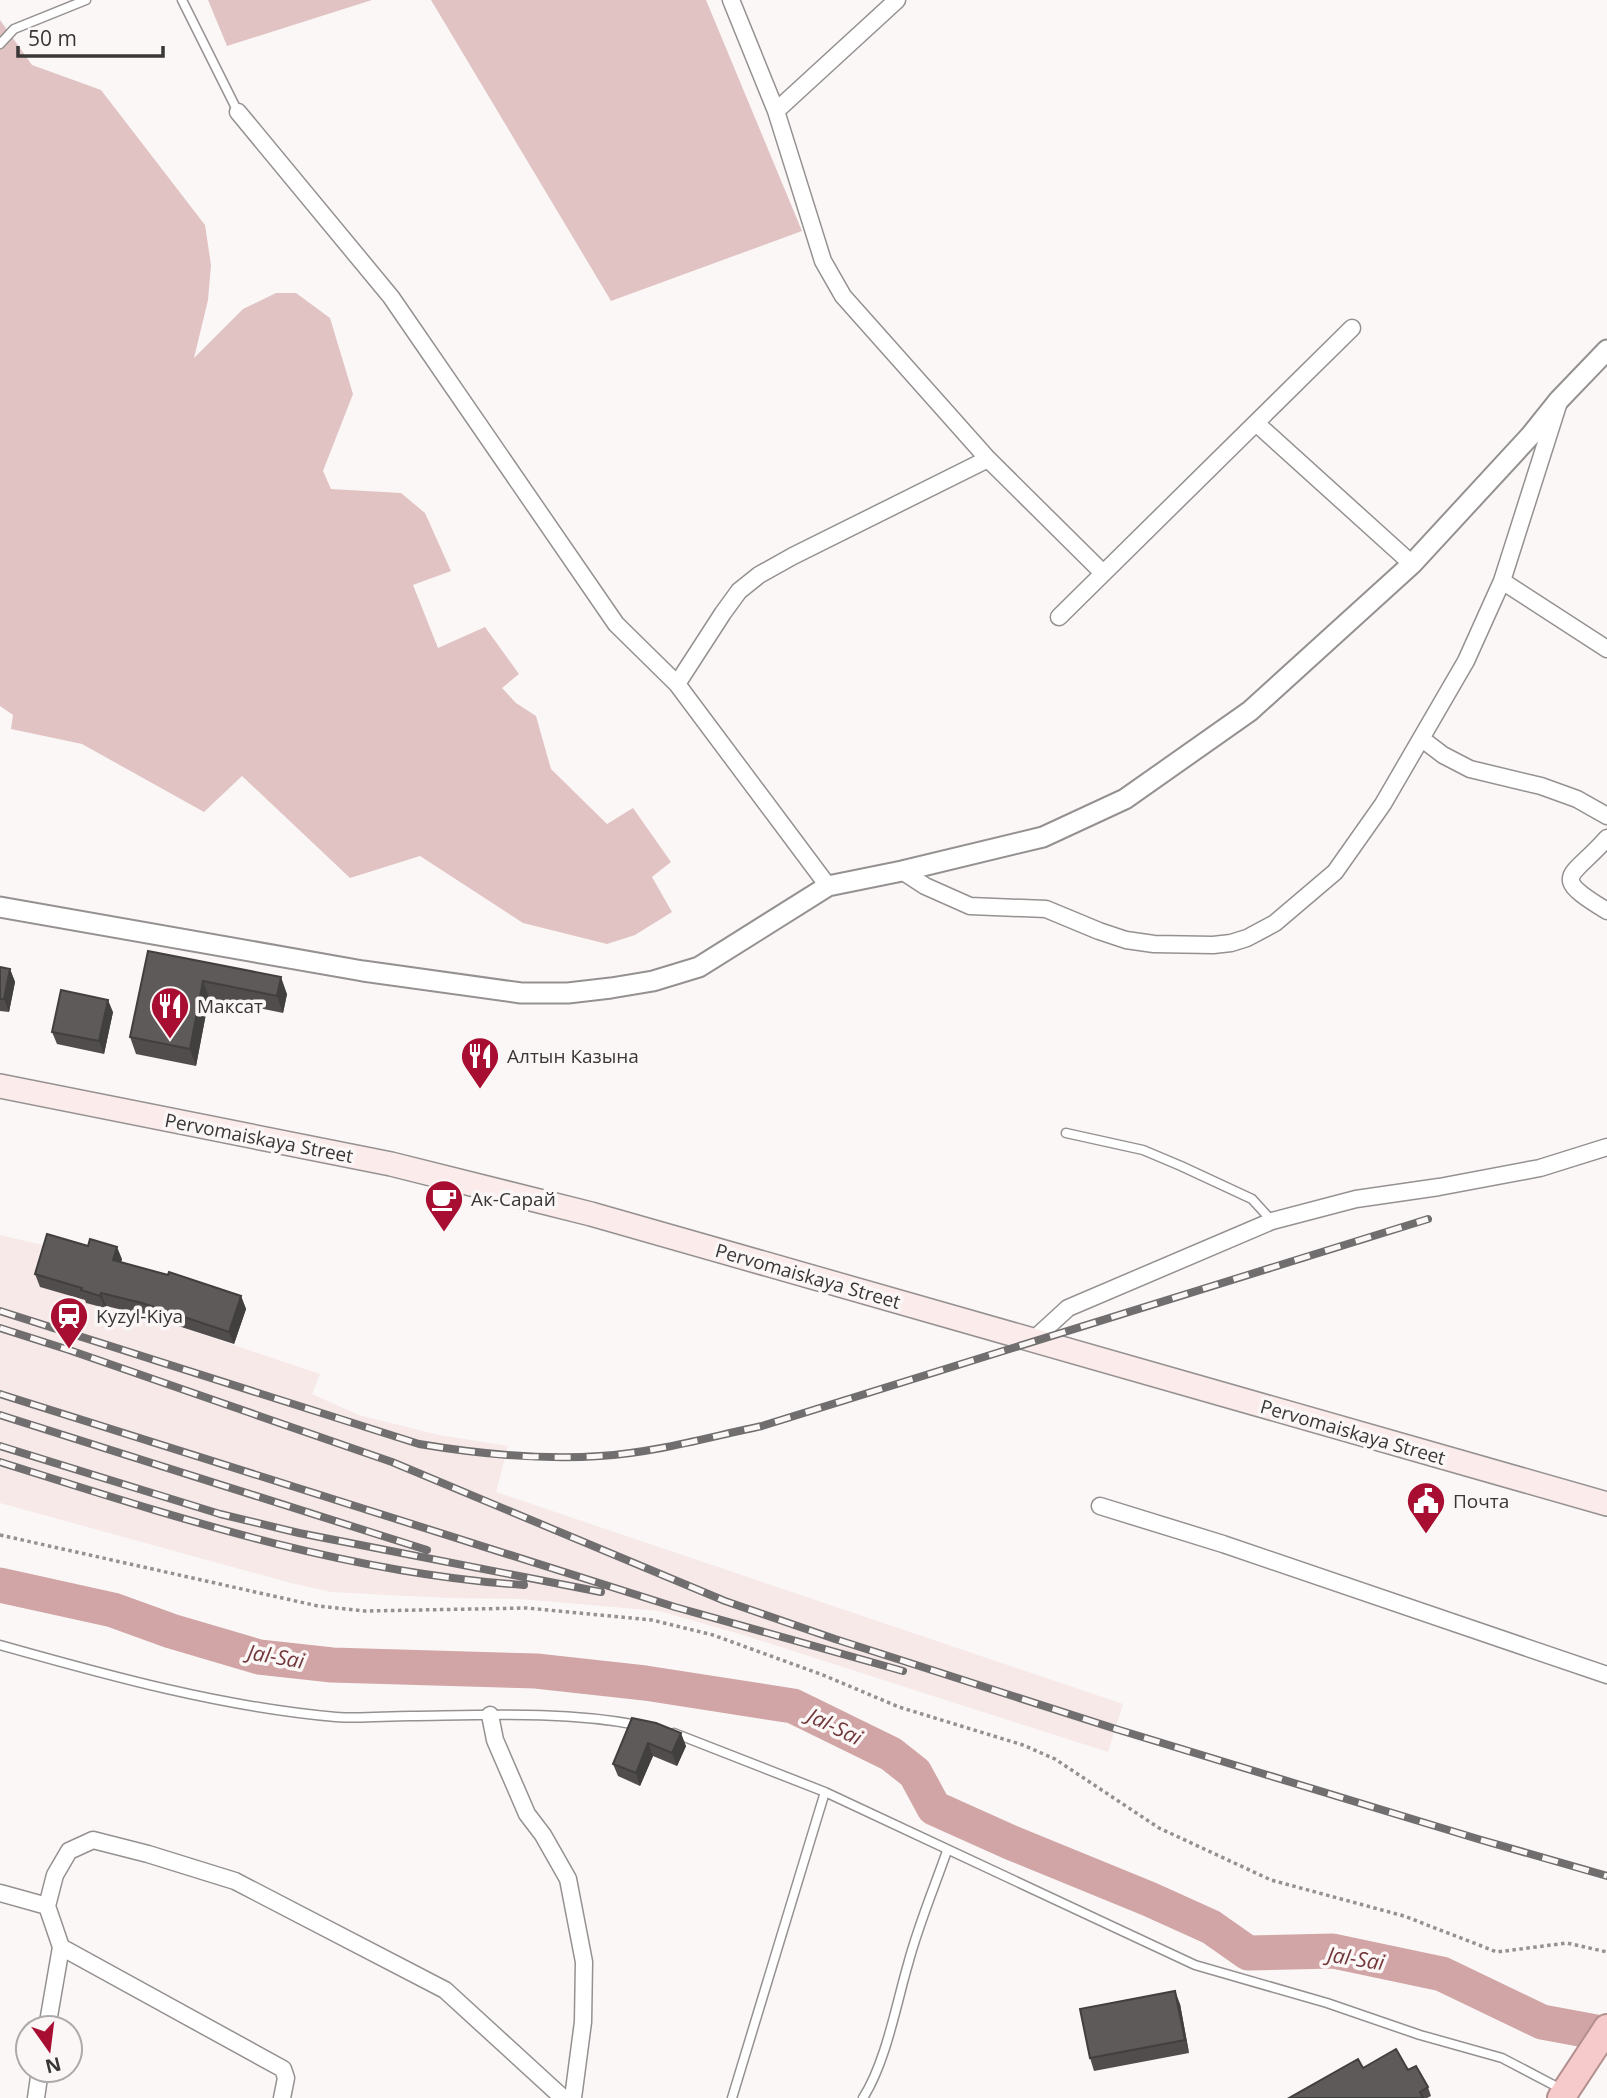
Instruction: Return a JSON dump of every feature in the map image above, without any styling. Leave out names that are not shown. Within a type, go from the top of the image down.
[{"type":"highway","points":[[1564,2095],[1607,2028]]},
{"type":"main road","name":"Pervomaiskaya Street","points":[[0,1086],[404,1167],[591,1214],[1607,1504]]},
{"type":"street","points":[[731,0],[776,111],[823,261],[843,296],[988,459],[1102,573]]},
{"type":"street","points":[[776,111],[897,0]]},
{"type":"street","points":[[238,112],[391,297],[616,624],[677,684],[828,886]]},
{"type":"street","points":[[1059,617],[1352,328]]},
{"type":"street","points":[[902,871],[925,886],[971,906],[1046,909],[1126,940],[1154,944],[1231,943],[1275,923],[1335,872],[1383,804],[1422,739],[1465,661],[1502,581],[1538,441],[1559,400],[1607,351]]},
{"type":"street","points":[[1256,423],[1412,564]]},
{"type":"street","points":[[0,907],[363,971],[521,993],[568,993],[653,981],[699,967],[828,886],[1043,837],[1125,799],[1250,711],[1412,564],[1538,441]]},
{"type":"street","points":[[677,684],[731,602],[760,575],[988,459]]},
{"type":"street","points":[[1502,581],[1607,649]]},
{"type":"street","points":[[1422,739],[1443,755],[1469,769],[1541,786],[1577,799],[1607,816]]},
{"type":"street","points":[[1607,838],[1575,870],[1570,881],[1571,886],[1584,897],[1607,911]]},
{"type":"street","points":[[1032,1341],[1068,1308],[1272,1221],[1356,1199],[1540,1168],[1607,1147]]},
{"type":"street","points":[[1100,1506],[1288,1566],[1607,1675]]},
{"type":"street","points":[[489,1715],[495,1740],[527,1814],[543,1835],[568,1879],[584,1962],[583,2022],[573,2098]]},
{"type":"street","points":[[49,2014],[61,1947],[47,1906],[55,1875],[69,1851],[93,1840],[235,1881],[445,1990],[563,2098]]},
{"type":"street","points":[[0,1893],[47,1906]]},
{"type":"street","points":[[61,1947],[283,2069],[286,2078],[282,2098]]},
{"type":"lane","points":[[0,44],[14,29],[86,0]]},
{"type":"lane","points":[[182,0],[238,112]]},
{"type":"lane","points":[[1066,1133],[1143,1150],[1181,1166],[1252,1199],[1272,1221]]},
{"type":"lane","points":[[0,1645],[108,1675],[229,1703],[338,1717],[489,1715],[606,1719],[651,1727]]},
{"type":"lane","points":[[663,1729],[825,1792],[1195,1965],[1502,2058],[1564,2095]]},
{"type":"lane","points":[[732,2098],[825,1792]]},
{"type":"lane","points":[[863,2098],[870,2088],[892,2023],[908,1961],[947,1851]]},
{"type":"path","points":[[0,1535],[318,1606],[365,1611],[527,1608],[652,1620],[713,1635],[823,1675],[899,1707],[1023,1745],[1055,1759],[1159,1828],[1271,1880],[1404,1916],[1497,1952],[1567,1943],[1607,1952]]},
{"type":"shaded area","points":[[208,0],[372,0],[227,46]]},
{"type":"shaded area","points":[[431,0],[706,0],[802,231],[611,301]]},
{"type":"shaded area","points":[[0,20],[32,65],[101,90],[205,225],[211,265],[208,300],[194,358],[243,309],[276,293],[296,293],[330,318],[353,394],[323,471],[331,489],[401,493],[425,513],[451,571],[413,585],[438,648],[485,627],[519,674],[502,688],[516,703],[536,716],[551,769],[607,824],[633,808],[671,862],[652,877],[672,912],[635,935],[607,944],[523,923],[420,856],[350,878],[242,776],[204,812],[82,744],[11,729],[13,715],[0,706]]},
{"type":"shaded area","name":"Kyzyl-Kiya","points":[[0,1235],[51,1247],[41,1287],[71,1296],[72,1293],[104,1308],[107,1302],[124,1311],[162,1321],[320,1374],[312,1394],[359,1415],[439,1435],[508,1446],[496,1492],[1123,1704],[1108,1752],[740,1634],[659,1611],[520,1599],[331,1592],[0,1503]]},
{"type":"building","points":[[148,951],[281,977],[277,996],[203,981],[190,1049],[130,1037]]},
{"type":"building","points":[[0,967],[10,969],[4,999],[0,999]]},
{"type":"building","points":[[61,990],[108,1000],[99,1041],[52,1032]]},
{"type":"building","points":[[47,1234],[88,1246],[90,1239],[117,1247],[113,1260],[168,1275],[169,1272],[241,1296],[229,1332],[142,1303],[101,1293],[100,1296],[35,1274]]},
{"type":"building","points":[[632,1718],[656,1723],[681,1733],[672,1753],[648,1743],[636,1773],[613,1764]]},
{"type":"building","points":[[1175,1991],[1185,2040],[1090,2058],[1080,2009]]},
{"type":"building","points":[[1396,2049],[1408,2070],[1416,2066],[1428,2087],[1420,2092],[1423,2098],[1289,2098],[1358,2059],[1363,2068]]},
{"type":"waterway","name":"Jal-Sai","points":[[0,1585],[113,1610],[171,1631],[259,1657],[332,1665],[536,1671],[645,1683],[793,1706],[891,1754],[915,1773],[934,1808],[1211,1927],[1248,1953],[1333,1951],[1442,1974],[1542,2022],[1607,2034]]},
{"type":"railway","points":[[0,1311],[419,1444],[509,1455],[600,1456],[661,1448],[762,1426],[1428,1219]]},
{"type":"railway","points":[[0,1328],[392,1462],[725,1601],[835,1639],[1116,1729],[1607,1876]]},
{"type":"railway","points":[[0,1394],[675,1607],[903,1671]]},
{"type":"railway","points":[[0,1415],[427,1550]]},
{"type":"railway","points":[[0,1446],[220,1514],[299,1533],[601,1592]]},
{"type":"railway","points":[[0,1462],[194,1521],[324,1555],[390,1568],[524,1585]]},
{"type":"place","name":"Максат","points":[[170,1040]]},
{"type":"place","name":"Алтын Казына","points":[[480,1090]]},
{"type":"place","name":"Ак-Сарай","points":[[444,1233]]},
{"type":"place","name":"Kyzyl-Kiya","points":[[69,1350]]},
{"type":"place","name":"Почта","points":[[1426,1535]]}]
